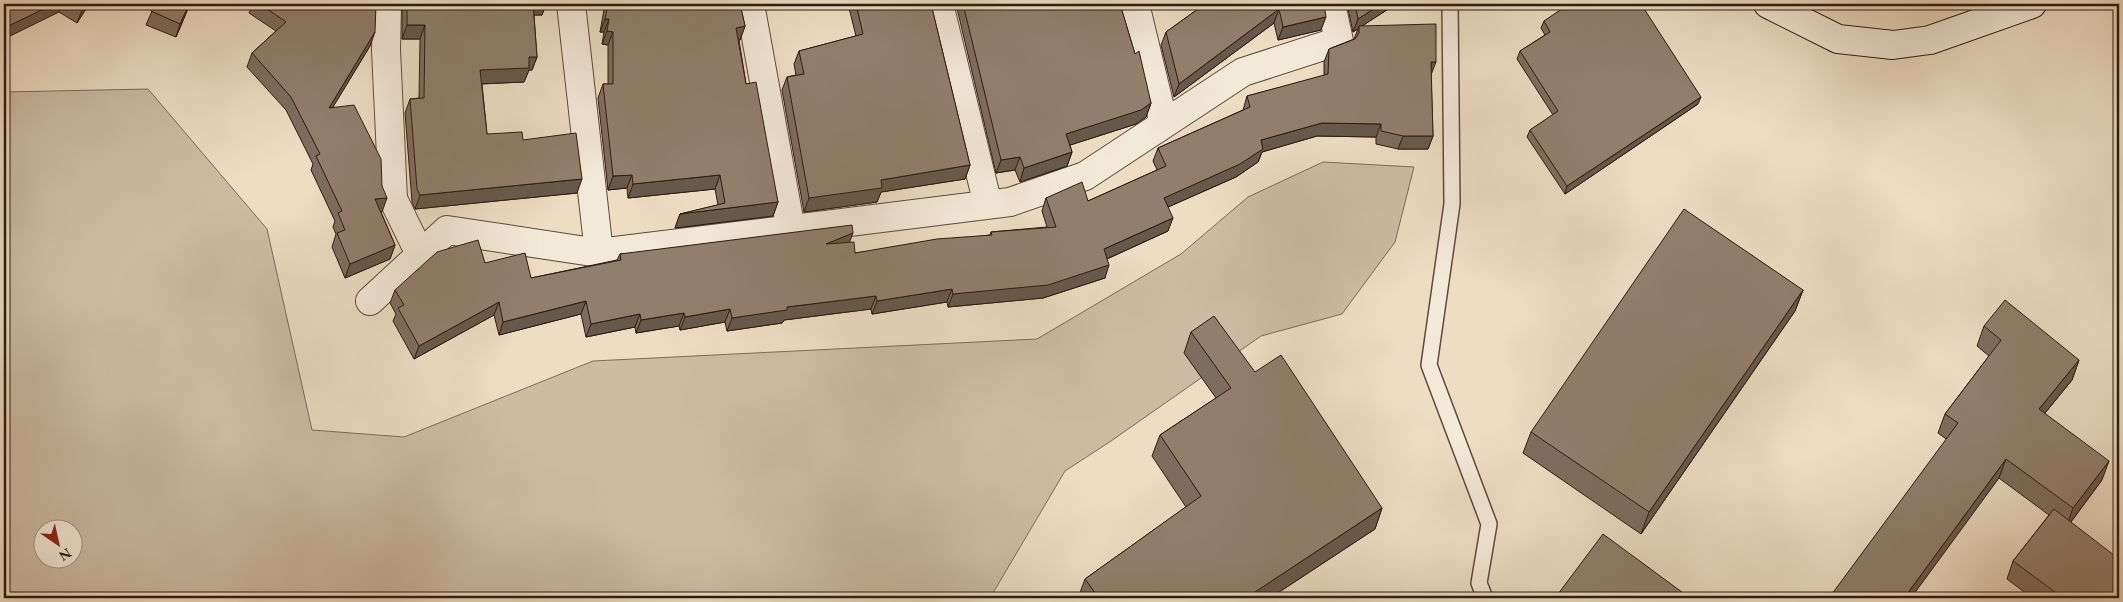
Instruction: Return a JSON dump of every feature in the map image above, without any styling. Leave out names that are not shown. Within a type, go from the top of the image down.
[{"type":"street","points":[[387,4],[386,50],[393,199],[420,254]]},
{"type":"street","points":[[571,4],[599,253]]},
{"type":"street","points":[[750,4],[791,230]]},
{"type":"street","points":[[939,4],[988,206]]},
{"type":"street","points":[[1135,4],[1164,124]]},
{"type":"street","points":[[370,301],[447,230],[599,253],[1010,202],[1085,176],[1244,72],[1339,41],[1331,4]]},
{"type":"street","points":[[1768,4],[1838,39],[1893,45],[1930,40],[2032,4]]},
{"type":"lane","points":[[1450,4],[1452,204],[1429,365],[1489,524],[1479,583],[1485,598]]},
{"type":"shaded area","points":[[148,89],[267,229],[312,430],[404,437],[593,361],[1037,339],[1181,254],[1248,197],[1323,162],[1414,167],[1395,242],[1342,314],[1261,336],[1065,471],[990,598],[4,598],[4,92]]},
{"type":"building","points":[[4,4],[26,5],[54,4],[4,28]]},
{"type":"building","points":[[72,4],[85,4],[82,10]]},
{"type":"building","points":[[155,4],[189,4],[180,24],[151,11]]},
{"type":"building","points":[[260,4],[376,4],[375,32],[329,108],[354,105],[381,159],[382,186],[387,198],[375,199],[395,245],[350,264],[337,233],[345,230],[338,213],[342,211],[316,156],[320,154],[291,97],[252,53],[286,22]]},
{"type":"building","points":[[407,4],[533,4],[537,57],[529,57],[529,68],[480,70],[487,134],[522,132],[523,140],[576,133],[582,179],[420,195],[417,189],[410,99],[424,98],[425,25],[407,25]]},
{"type":"building","points":[[608,4],[740,4],[745,26],[736,28],[746,84],[756,82],[778,202],[680,214],[725,203],[720,175],[633,184],[632,175],[613,176],[603,84],[613,84],[613,32],[607,31],[609,19],[605,19]]},
{"type":"building","points":[[856,4],[931,4],[970,165],[881,180],[882,188],[809,198],[787,77],[804,74],[799,51],[863,34]]},
{"type":"building","points":[[963,4],[1120,4],[1135,54],[1139,51],[1151,103],[1141,110],[1066,134],[1072,152],[1024,168],[1020,157],[1001,160]]},
{"type":"building","points":[[1205,4],[1324,4],[1326,17],[1283,27],[1279,9],[1179,84],[1166,32]]},
{"type":"building","points":[[1355,4],[1381,4],[1358,19]]},
{"type":"building","points":[[1569,4],[1641,4],[1701,97],[1567,186],[1530,130],[1558,111],[1520,51],[1550,32],[1544,21]]},
{"type":"building","points":[[1436,24],[1436,62],[1431,62],[1433,136],[1403,136],[1381,131],[1381,124],[1322,123],[1261,140],[1263,149],[1240,164],[1164,198],[1173,218],[1104,249],[1109,265],[1048,285],[953,294],[952,289],[877,301],[876,296],[787,307],[787,310],[732,318],[730,309],[685,317],[684,313],[641,320],[640,314],[591,324],[586,301],[503,322],[499,302],[419,346],[398,308],[404,305],[395,290],[437,252],[478,240],[485,263],[525,253],[531,278],[621,260],[620,254],[852,225],[853,233],[826,244],[854,242],[855,253],[937,239],[992,235],[991,232],[1056,227],[1046,198],[1082,182],[1088,201],[1166,166],[1158,148],[1250,107],[1247,96],[1328,74],[1329,49],[1355,39],[1359,33],[1359,26]]},
{"type":"building","points":[[1684,209],[1803,290],[1649,512],[1531,432]]},
{"type":"building","points":[[2005,300],[2079,360],[2039,409],[2109,461],[2073,508],[2006,459],[1904,598],[1829,598],[1958,423],[1945,414],[2001,340],[1984,326]]},
{"type":"building","points":[[1214,316],[1255,372],[1281,355],[1382,508],[1246,598],[1099,598],[1085,579],[1201,496],[1160,435],[1231,388],[1191,332]]},
{"type":"building","points":[[2054,509],[2119,559],[2119,598],[2063,598],[2013,561]]},
{"type":"building","points":[[1603,534],[1690,598],[1555,598]]}]
